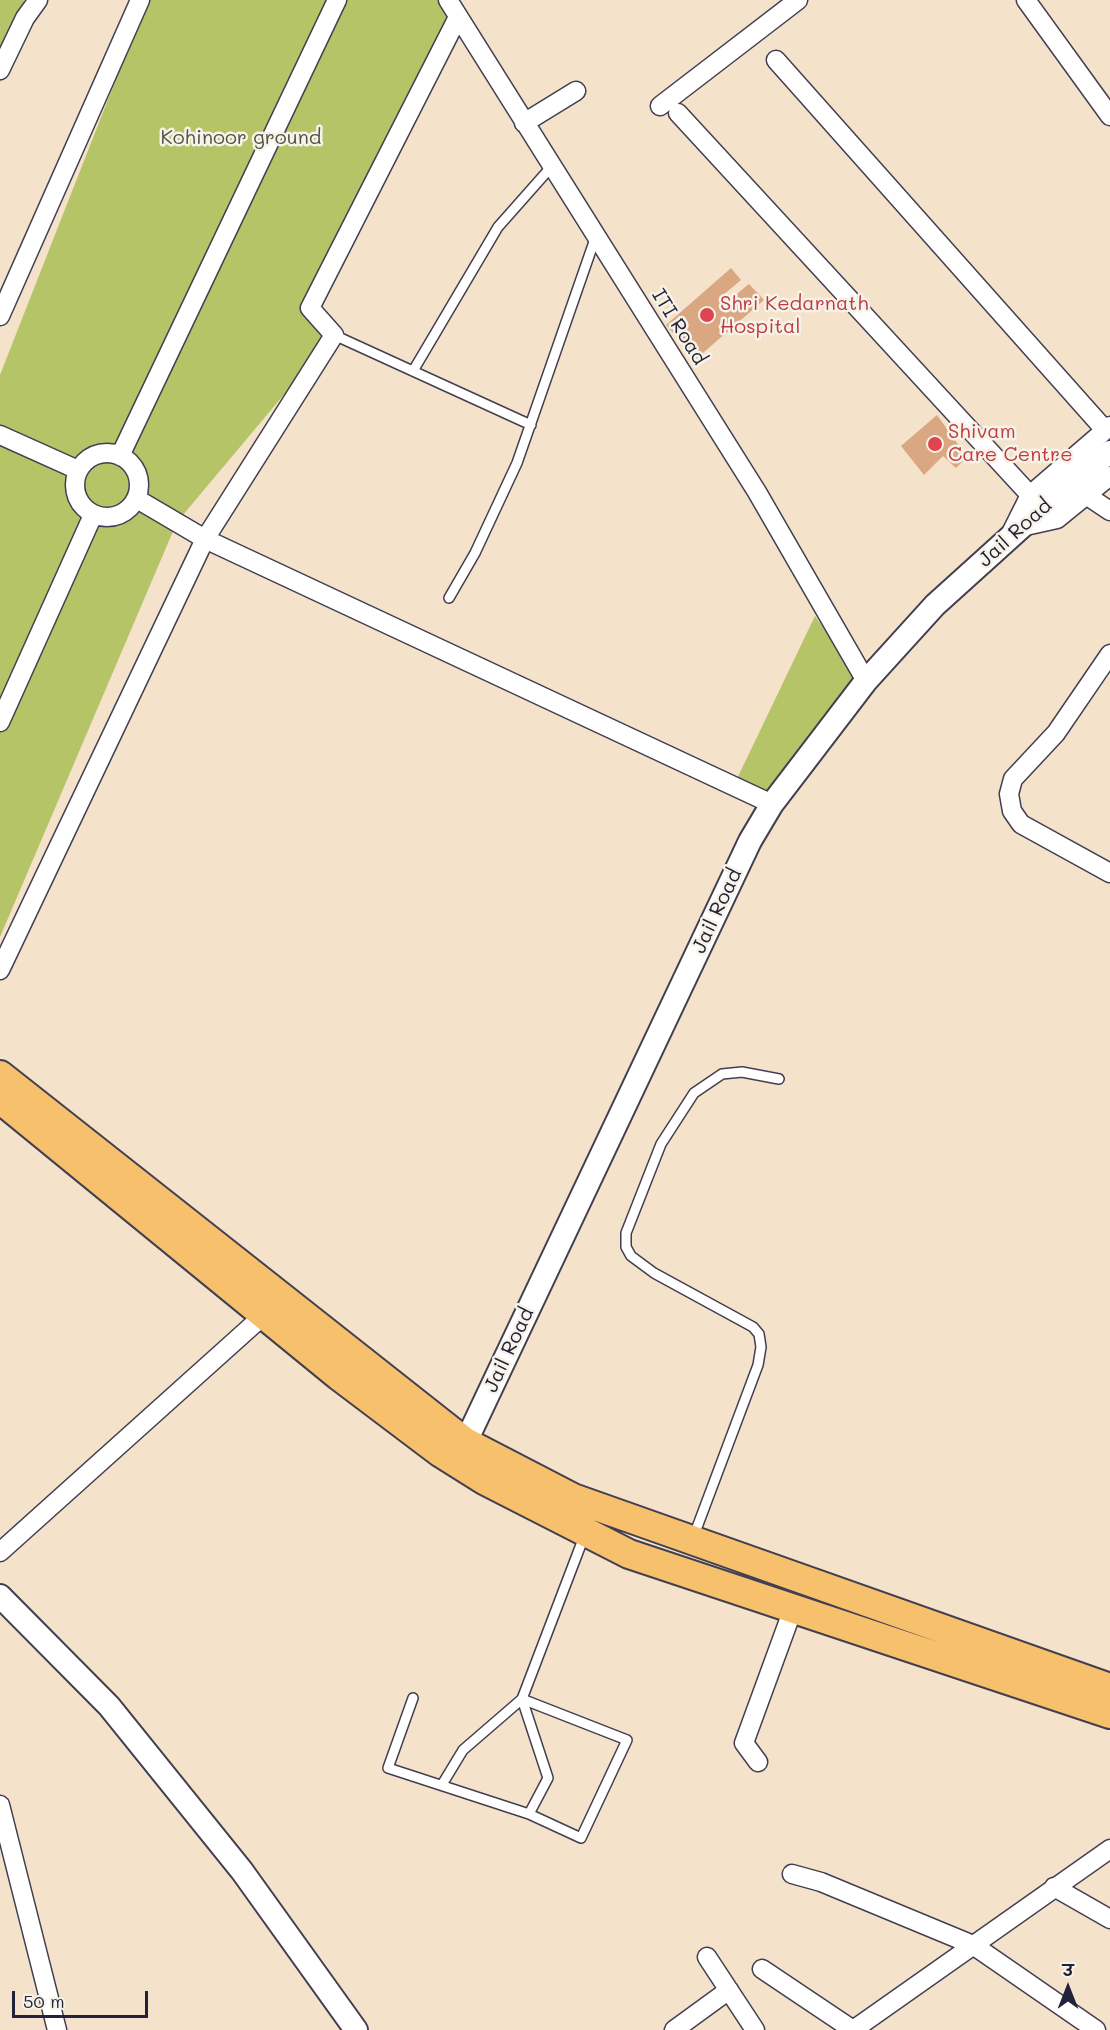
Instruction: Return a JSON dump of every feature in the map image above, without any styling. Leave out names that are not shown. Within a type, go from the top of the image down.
[{"type":"main road","points":[[0,1075],[460,1452],[573,1498],[1110,1688]]},
{"type":"main road","points":[[0,1099],[384,1411],[460,1452],[585,1532],[629,1554],[1110,1714]]},
{"type":"street","points":[[0,70],[25,18],[38,0]]},
{"type":"street","points":[[0,316],[140,0]]},
{"type":"street","points":[[120,456],[337,0]]},
{"type":"street","name":"ITI Road","points":[[448,0],[757,492],[866,681]]},
{"type":"street","points":[[660,106],[798,0]]},
{"type":"street","points":[[1026,0],[1110,116]]},
{"type":"street","points":[[0,970],[206,539],[334,335],[310,308],[458,17]]},
{"type":"street","points":[[776,60],[1107,428],[1030,495],[1014,533]]},
{"type":"street","points":[[524,123],[576,91]]},
{"type":"street","points":[[678,113],[1030,495]]},
{"type":"street","points":[[0,435],[78,470]]},
{"type":"street","points":[[108,452],[120,456],[131,463],[138,474],[140,486],[137,498],[129,509],[118,516],[105,518],[93,514],[82,507],[76,496],[74,483],[78,470],[85,461],[96,454],[108,452]]},
{"type":"street","name":"Jail Road","points":[[460,1452],[750,841],[772,804],[866,681],[935,605],[1059,493],[1110,452]]},
{"type":"street","points":[[1014,533],[1057,519],[1110,477]]},
{"type":"street","points":[[1086,495],[1110,511]]},
{"type":"street","points":[[137,498],[206,539],[772,804]]},
{"type":"street","points":[[0,722],[93,514]]},
{"type":"street","points":[[1108,869],[1021,824],[1012,811],[1009,794],[1013,779],[1056,733],[1110,654]]},
{"type":"street","points":[[0,1552],[264,1315]]},
{"type":"street","points":[[0,1596],[109,1706],[242,1871],[356,2030]]},
{"type":"street","points":[[758,1762],[744,1743],[793,1609]]},
{"type":"street","points":[[0,1805],[3,1840],[57,2030]]},
{"type":"street","points":[[762,1969],[853,2030],[1110,1849]]},
{"type":"street","points":[[792,1874],[820,1882],[973,1945],[1095,2030]]},
{"type":"street","points":[[1054,1887],[1110,1919]]},
{"type":"street","points":[[707,1957],[755,2030]]},
{"type":"street","points":[[674,2030],[729,1990]]},
{"type":"lane","points":[[413,371],[498,227],[552,166]]},
{"type":"lane","points":[[449,598],[475,553],[517,463],[596,236]]},
{"type":"lane","points":[[334,335],[531,425]]},
{"type":"lane","points":[[692,1540],[758,1365],[761,1347],[759,1334],[753,1327],[654,1274],[631,1256],[626,1247],[626,1233],[661,1144],[694,1093],[722,1074],[742,1072],[779,1079]]},
{"type":"lane","points":[[443,1784],[463,1750],[522,1699],[585,1532]]},
{"type":"lane","points":[[413,1698],[388,1768],[530,1814],[580,1838],[627,1740],[522,1699]]},
{"type":"lane","points":[[522,1699],[548,1778],[530,1814]]},
{"type":"green space","points":[[0,0],[23,0],[41,9],[0,82]]},
{"type":"green space","name":"Kohinoor ground","points":[[147,0],[449,0],[458,17],[308,308],[334,335],[177,522],[0,937],[0,375]]},
{"type":"green space","points":[[815,616],[857,676],[765,798],[734,785]]},
{"type":"building","points":[[731,268],[741,280],[722,296],[727,302],[749,284],[764,300],[696,359],[666,325]]},
{"type":"building","points":[[937,415],[967,457],[956,468],[943,456],[924,475],[901,446]]},
{"type":"place","name":"Shri Kedarnath Hospital","points":[[707,315]]},
{"type":"place","name":"Shivam Care Centre","points":[[935,444]]}]
